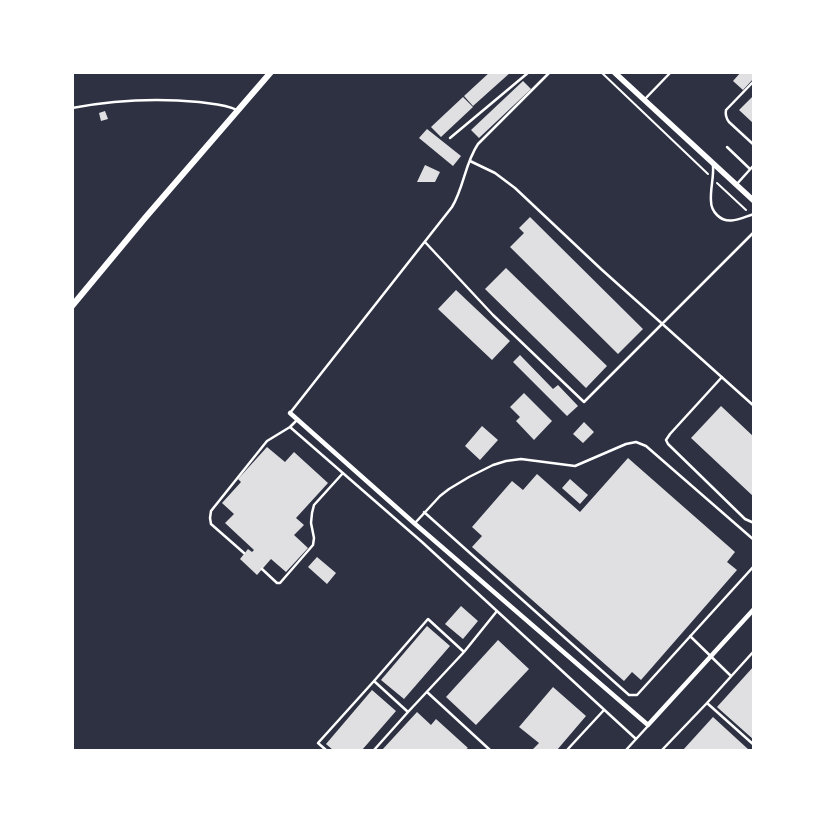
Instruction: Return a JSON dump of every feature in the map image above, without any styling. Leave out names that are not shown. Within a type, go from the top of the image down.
[{"type":"main road","points":[[72,306],[271,72]]},
{"type":"street","points":[[614,72],[754,201]]},
{"type":"street","points":[[290,413],[648,726],[754,610]]},
{"type":"lane","points":[[450,138],[530,72]]},
{"type":"lane","points":[[290,413],[456,200],[469,161],[481,139],[550,72]]},
{"type":"lane","points":[[644,100],[670,72]]},
{"type":"lane","points":[[754,81],[726,110],[726,118],[729,122],[754,145]]},
{"type":"lane","points":[[72,108],[97,103],[154,100],[224,105],[238,111]]},
{"type":"lane","points":[[727,147],[750,169]]},
{"type":"lane","points":[[469,161],[495,173],[515,188],[601,269],[754,406]]},
{"type":"lane","points":[[713,164],[710,199],[713,209],[719,217],[733,221],[752,214]]},
{"type":"lane","points":[[736,185],[754,165]]},
{"type":"lane","points":[[424,242],[481,302],[584,402],[754,232]]},
{"type":"lane","points":[[722,377],[666,440],[745,519],[754,523]]},
{"type":"lane","points":[[244,554],[212,524],[210,518],[211,511],[267,441],[290,427],[298,419]]},
{"type":"lane","points":[[290,427],[422,542],[636,739]]},
{"type":"lane","points":[[414,523],[440,496],[469,477],[493,465],[521,459],[576,466],[626,444],[636,442],[646,446],[754,540]]},
{"type":"lane","points":[[262,569],[277,583],[280,583],[313,545],[314,538],[311,523],[314,505],[343,473]]},
{"type":"lane","points":[[424,512],[630,695],[636,695],[754,566]]},
{"type":"lane","points":[[374,750],[464,652],[497,611]]},
{"type":"lane","points":[[326,750],[318,743],[428,619],[464,652]]},
{"type":"lane","points":[[690,636],[731,676]]},
{"type":"lane","points":[[662,750],[754,651]]},
{"type":"lane","points":[[374,681],[408,712]]},
{"type":"lane","points":[[427,692],[490,750]]},
{"type":"lane","points":[[707,703],[754,746]]},
{"type":"lane","points":[[567,750],[604,710]]},
{"type":"lane","points":[[626,750],[648,726]]},
{"type":"path","points":[[601,72],[752,214]]},
{"type":"building","points":[[490,72],[511,72],[473,106],[464,96]]},
{"type":"building","points":[[741,72],[754,72],[754,78],[743,90],[733,81]]},
{"type":"building","points":[[523,81],[531,89],[479,138],[471,130]]},
{"type":"building","points":[[754,95],[754,124],[739,110]]},
{"type":"building","points":[[463,97],[473,107],[441,137],[431,127]]},
{"type":"building","points":[[105,111],[108,119],[101,121],[99,113]]},
{"type":"building","points":[[427,129],[461,156],[453,166],[419,138]]},
{"type":"building","points":[[425,165],[440,172],[435,182],[417,182]]},
{"type":"building","points":[[530,217],[643,329],[618,354],[510,247],[524,233],[519,228]]},
{"type":"building","points":[[506,268],[607,366],[586,388],[485,289]]},
{"type":"building","points":[[456,290],[510,341],[492,360],[438,309]]},
{"type":"building","points":[[520,355],[553,389],[558,385],[578,406],[567,416],[513,362]]},
{"type":"building","points":[[524,393],[552,421],[534,440],[516,421],[520,417],[510,407]]},
{"type":"building","points":[[721,406],[754,437],[754,497],[691,438]]},
{"type":"building","points":[[584,422],[594,432],[583,443],[573,434]]},
{"type":"building","points":[[482,426],[498,440],[480,460],[465,446]]},
{"type":"building","points":[[267,447],[285,462],[294,452],[328,483],[296,518],[304,525],[294,535],[308,548],[286,572],[271,559],[257,575],[240,559],[248,549],[252,552],[254,550],[225,523],[234,514],[222,503],[241,482],[238,479]]},
{"type":"building","points":[[628,458],[735,552],[727,562],[737,570],[641,680],[632,672],[624,681],[472,547],[482,536],[472,527],[512,481],[523,490],[537,474],[580,512]]},
{"type":"building","points":[[570,479],[588,495],[580,504],[562,488]]},
{"type":"building","points":[[317,557],[336,573],[327,584],[308,567]]},
{"type":"building","points":[[461,606],[478,621],[463,639],[445,624]]},
{"type":"building","points":[[427,626],[450,646],[404,699],[381,680]]},
{"type":"building","points":[[498,640],[529,669],[476,725],[446,697]]},
{"type":"building","points":[[754,666],[754,740],[717,707]]},
{"type":"building","points":[[553,687],[586,716],[557,750],[532,750],[539,743],[519,727]]},
{"type":"building","points":[[372,690],[396,711],[362,750],[333,750],[326,744]]},
{"type":"building","points":[[417,712],[431,725],[436,719],[468,748],[465,750],[382,750]]},
{"type":"building","points":[[713,717],[749,750],[683,750]]}]
